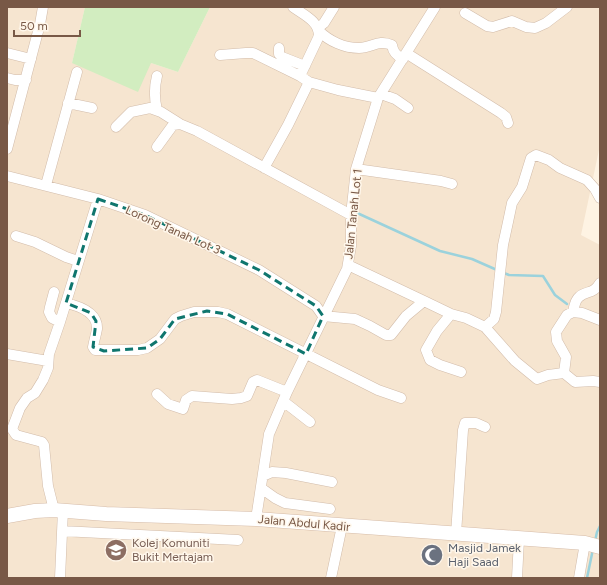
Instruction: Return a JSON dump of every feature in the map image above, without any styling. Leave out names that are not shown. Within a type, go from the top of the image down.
[{"type":"main road","name":"Jalan Abdul Kadir","points":[[7,516],[35,511],[58,510],[135,515],[256,519],[593,545]]},
{"type":"street","points":[[7,149],[26,80],[43,7]]},
{"type":"street","points":[[293,7],[308,17],[327,39],[336,43],[359,48],[381,42],[386,42],[392,45],[396,56],[404,56],[501,113],[506,117],[508,123]]},
{"type":"street","points":[[264,168],[288,126],[304,79],[304,66],[319,36],[319,29],[334,7]]},
{"type":"street","name":"Jalan Tanah Lot 1","points":[[256,519],[270,434],[285,396],[347,269],[351,246],[351,215],[356,169],[379,96],[435,7]]},
{"type":"street","points":[[465,13],[487,26],[493,27],[512,21],[526,27],[535,28],[546,23],[567,7]]},
{"type":"street","points":[[279,48],[279,54],[282,57],[304,66]]},
{"type":"street","points":[[220,56],[246,52],[253,53],[304,79],[338,90],[395,99],[408,108]]},
{"type":"street","points":[[7,53],[31,60]]},
{"type":"street","points":[[46,185],[77,72]]},
{"type":"street","points":[[156,110],[154,86],[157,76]]},
{"type":"street","points":[[7,78],[26,80]]},
{"type":"street","points":[[68,103],[92,108]]},
{"type":"street","points":[[116,126],[130,112],[150,108],[156,110],[351,215]]},
{"type":"street","points":[[157,147],[173,125],[180,124]]},
{"type":"street","points":[[485,327],[492,322],[496,312],[503,245],[512,203],[522,187],[531,158],[536,155],[549,160],[560,168],[587,180],[595,188],[600,198]]},
{"type":"street","points":[[356,169],[441,180],[452,184]]},
{"type":"street","name":"Lorong Tanah Lot 3","points":[[7,176],[98,199],[145,215],[259,270],[316,306],[324,316]]},
{"type":"street","points":[[60,578],[62,531],[58,510],[48,486],[44,445],[42,442],[16,435],[9,429],[20,408],[28,398],[35,393],[48,368],[49,354],[98,199]]},
{"type":"street","points":[[16,236],[36,242],[78,262]]},
{"type":"street","points":[[348,265],[451,314],[466,318],[485,327],[515,361],[537,379],[548,375],[564,373],[575,382],[600,382]]},
{"type":"street","points":[[573,312],[579,296],[597,289],[600,283]]},
{"type":"street","points":[[54,292],[49,312],[52,318],[60,322]]},
{"type":"street","points":[[324,316],[355,319],[388,336],[406,316],[424,301]]},
{"type":"street","points":[[66,302],[81,307],[91,313],[96,322],[97,330],[93,347],[95,350],[138,350],[146,348],[160,339],[175,319],[194,312],[207,311],[227,314],[378,390],[401,398]]},
{"type":"street","points":[[564,373],[566,357],[557,341],[556,332],[567,315],[573,312],[597,315]]},
{"type":"street","points":[[451,314],[436,331],[426,350],[430,360],[461,372]]},
{"type":"street","points":[[7,354],[48,361]]},
{"type":"street","points":[[157,394],[168,404],[183,409],[186,400],[192,396],[232,399],[247,396],[253,382],[257,380],[285,396],[310,422]]},
{"type":"street","points":[[456,534],[463,430],[465,423],[476,423],[485,427]]},
{"type":"street","points":[[263,476],[272,472],[286,473],[332,482]]},
{"type":"street","points":[[260,488],[274,498],[285,503],[330,509]]},
{"type":"street","points":[[331,578],[342,526]]},
{"type":"street","points":[[62,531],[238,540]]},
{"type":"street","points":[[517,578],[519,539]]},
{"type":"street","points":[[579,578],[593,545]]},
{"type":"highlighted area","points":[[98,199],[145,215],[259,270],[316,306],[323,316],[306,354],[227,314],[207,311],[175,319],[160,339],[147,348],[104,351],[93,347],[96,321],[91,313],[66,303]]},
{"type":"shaded area","points":[[7,7],[85,7],[72,63],[151,63],[178,72],[210,7],[600,7],[600,145],[581,235],[600,245],[600,578],[7,578]]},
{"type":"green space","points":[[85,7],[210,7],[178,72],[151,63],[138,92],[72,63]]},
{"type":"waterway","points":[[355,212],[440,251],[472,259],[497,270]]},
{"type":"waterway","points":[[504,273],[509,275],[543,276],[555,295],[567,304]]},
{"type":"waterway","points":[[595,541],[600,526]]},
{"type":"waterway","points":[[587,578],[593,549]]},
{"type":"place","name":"Kolej Komuniti Bukit Mertajam","points":[[116,550]]},
{"type":"place","name":"Masjid Jamek Haji Saad","points":[[432,555]]}]
